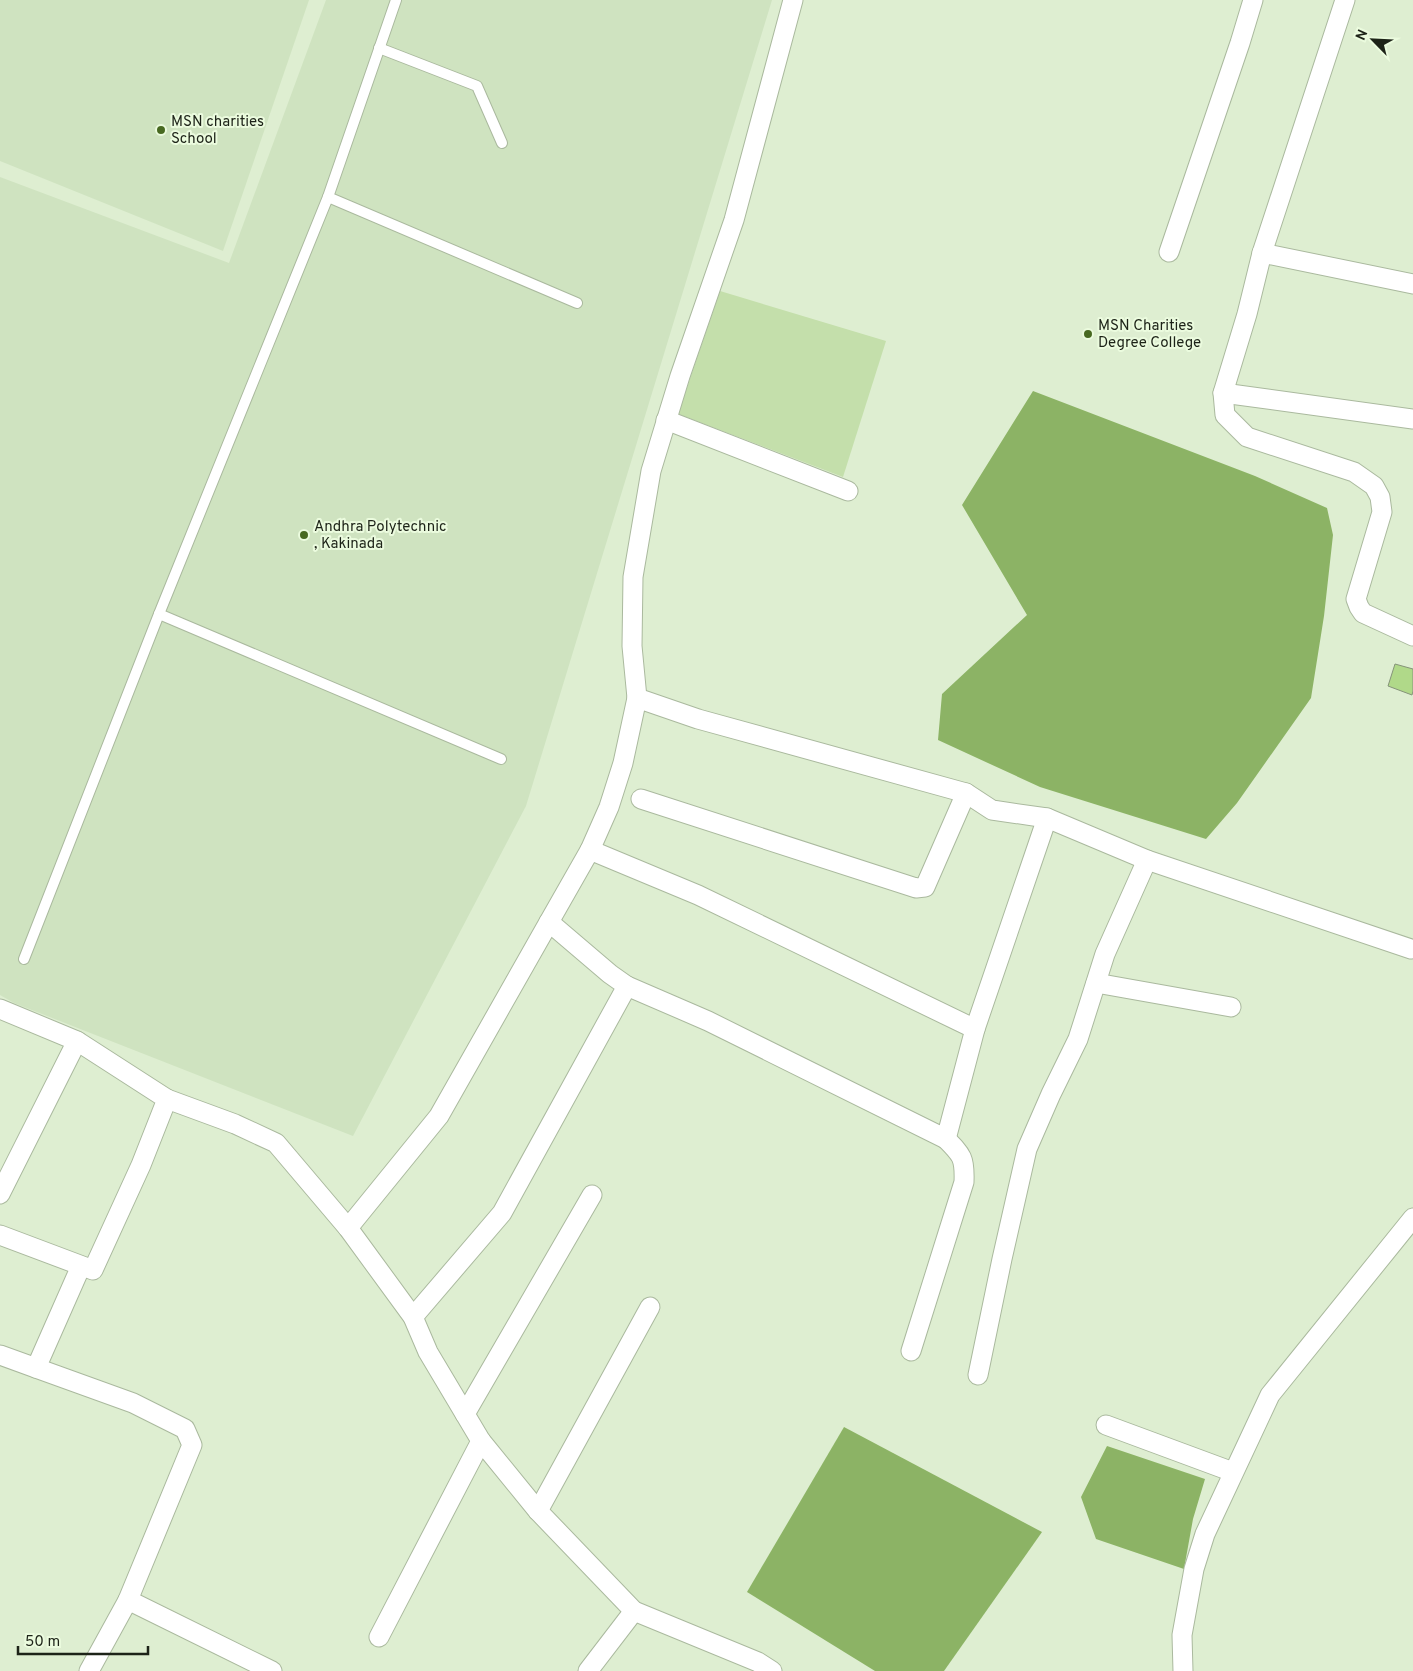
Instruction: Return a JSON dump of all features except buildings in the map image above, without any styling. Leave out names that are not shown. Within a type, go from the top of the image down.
[{"type":"street","points":[[348,1228],[439,1116],[590,850],[609,807],[623,763],[637,698],[632,646],[632,577],[651,471],[680,376],[734,220],[793,0]]},
{"type":"street","points":[[1169,252],[1253,0]]},
{"type":"street","points":[[1345,0],[1262,253],[1247,314],[1223,393],[1225,415],[1247,437],[1354,472],[1374,486],[1380,497],[1382,512],[1356,599],[1363,613],[1413,636]]},
{"type":"street","points":[[1262,253],[1413,284]]},
{"type":"street","points":[[1223,393],[1413,420]]},
{"type":"street","points":[[666,420],[848,491]]},
{"type":"street","points":[[637,698],[698,719],[966,793],[992,810],[1047,818],[1147,860],[1412,946]]},
{"type":"street","points":[[642,799],[916,888],[925,887],[966,793]]},
{"type":"street","points":[[946,1139],[975,1029],[1047,818]]},
{"type":"street","points":[[590,850],[698,895],[975,1029]]},
{"type":"street","points":[[978,1375],[1027,1149],[1078,1039],[1105,954],[1147,860]]},
{"type":"street","points":[[549,922],[610,974],[627,986],[708,1021],[946,1139],[960,1154],[965,1169],[964,1182],[910,1351]]},
{"type":"street","points":[[1096,983],[1231,1007]]},
{"type":"street","points":[[413,1317],[502,1213],[627,986]]},
{"type":"street","points":[[0,1009],[77,1041],[167,1099],[235,1124],[276,1143],[348,1228],[413,1317],[428,1352],[481,1441],[538,1511],[634,1611],[758,1662],[772,1671]]},
{"type":"street","points":[[0,1194],[77,1041]]},
{"type":"street","points":[[0,1235],[93,1270],[167,1099]]},
{"type":"street","points":[[465,1414],[592,1195]]},
{"type":"street","points":[[1183,1671],[1182,1635],[1194,1569],[1205,1534],[1270,1395],[1413,1218]]},
{"type":"street","points":[[36,1368],[81,1266]]},
{"type":"street","points":[[538,1511],[650,1307]]},
{"type":"street","points":[[0,1355],[133,1403],[185,1429],[192,1445],[128,1600],[89,1671]]},
{"type":"street","points":[[1106,1426],[1234,1472]]},
{"type":"street","points":[[379,1637],[481,1441]]},
{"type":"street","points":[[128,1600],[250,1666],[272,1671]]},
{"type":"street","points":[[588,1671],[634,1611]]},
{"type":"lane","points":[[24,959],[159,614],[328,197],[396,0]]},
{"type":"lane","points":[[379,48],[477,86],[502,143]]},
{"type":"lane","points":[[328,197],[577,303]]},
{"type":"lane","points":[[159,614],[501,759]]},
{"type":"shaded area","points":[[0,0],[309,0],[223,251],[0,161]]},
{"type":"shaded area","name":"Andhra Polytechnic , Kakinada","points":[[326,0],[772,0],[526,806],[353,1136],[14,1003],[0,995],[0,177],[229,263]]},
{"type":"shaded area","points":[[720,291],[886,341],[843,477],[678,414]]},
{"type":"shaded area","points":[[1033,391],[1255,476],[1327,508],[1333,535],[1324,616],[1311,698],[1237,803],[1206,839],[1040,787],[938,740],[942,694],[1027,615],[962,505]]},
{"type":"shaded area","points":[[844,1427],[1042,1532],[944,1671],[875,1671],[747,1592]]},
{"type":"shaded area","points":[[1107,1446],[1205,1479],[1193,1519],[1184,1569],[1096,1539],[1081,1497]]},
{"type":"place","name":"MSN charities School","points":[[161,130]]},
{"type":"place","name":"MSN Charities Degree College","points":[[1088,334]]},
{"type":"place","name":"Andhra Polytechnic , Kakinada","points":[[304,535]]}]
